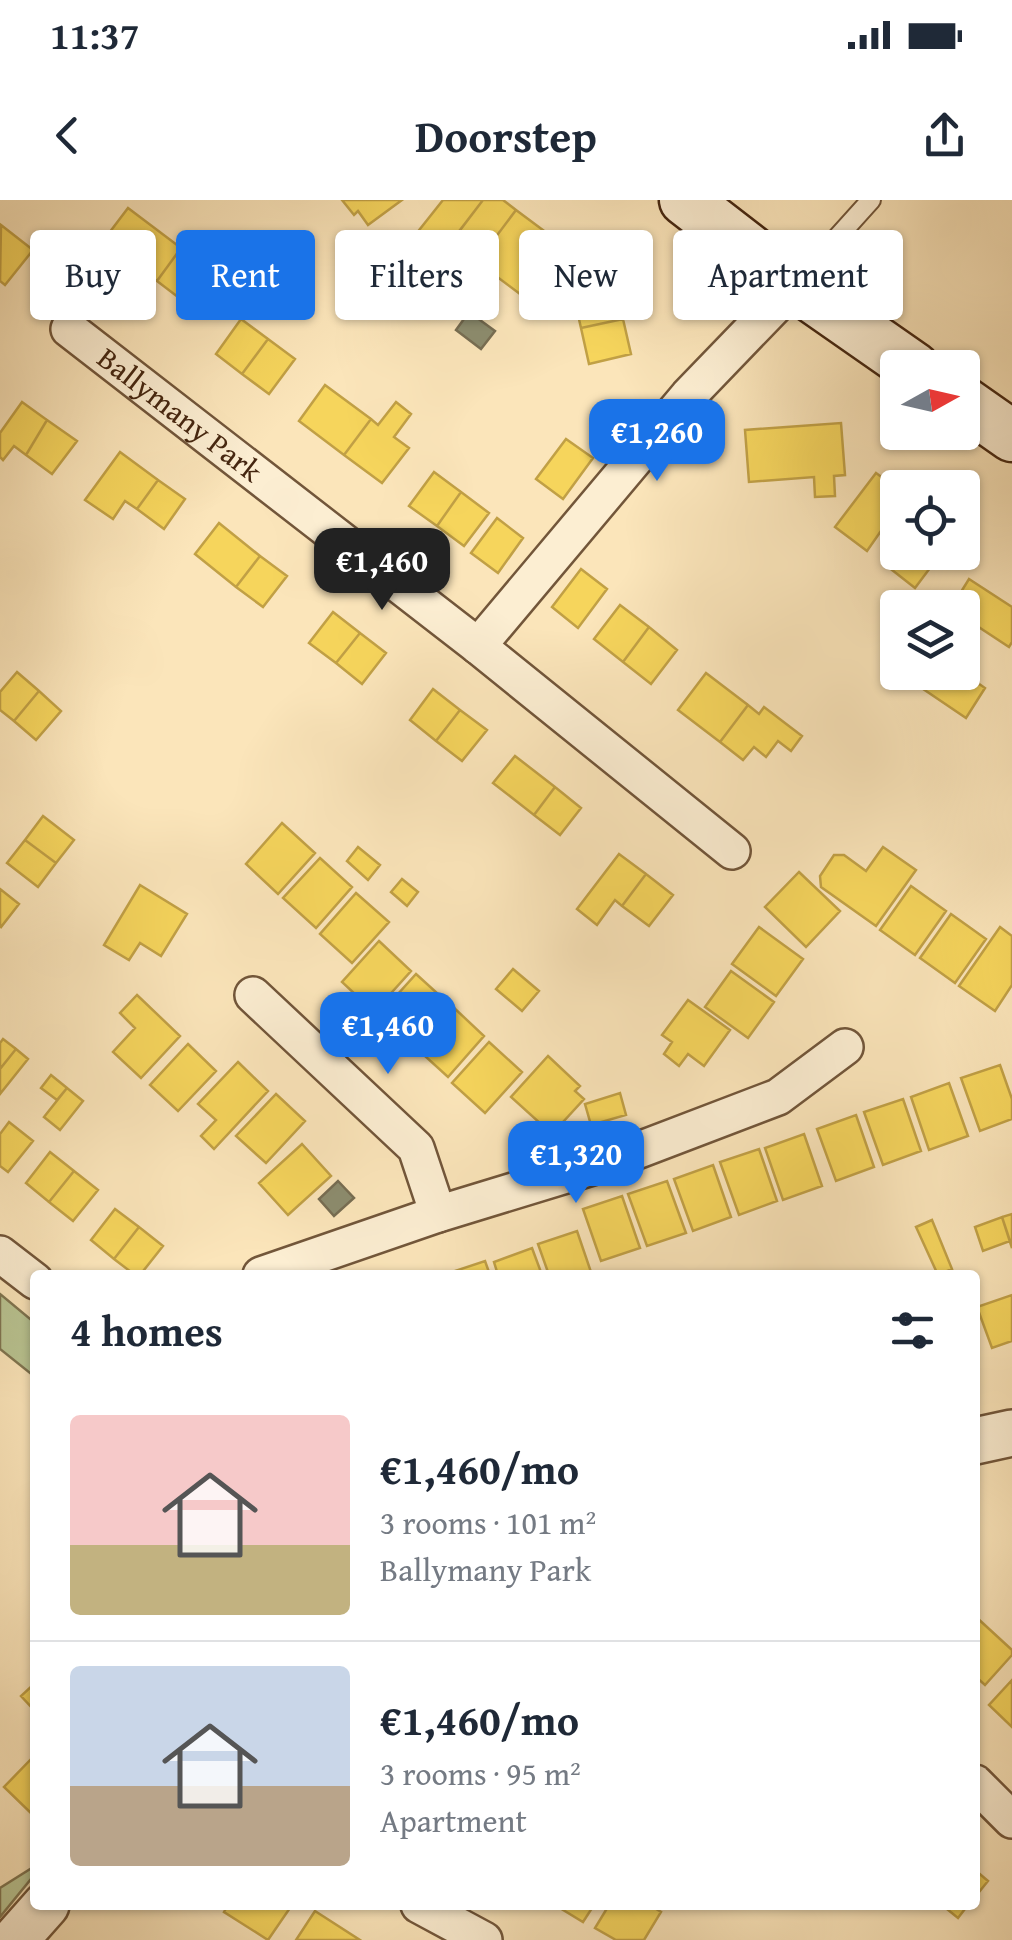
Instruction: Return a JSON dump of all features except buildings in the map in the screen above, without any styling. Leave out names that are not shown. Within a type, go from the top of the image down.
[{"type":"main road","points":[[685,200],[724,230]]},
{"type":"main road","points":[[845,320],[888,350]]},
{"type":"main road","points":[[980,414],[1012,436]]},
{"type":"street","points":[[478,646],[688,396],[761,320]]},
{"type":"street","name":"Ballymany Park","points":[[69,330],[478,646],[732,851]]},
{"type":"street","points":[[253,995],[416,1148],[438,1214]]},
{"type":"street","points":[[276,1270],[438,1214],[604,1164],[778,1097],[845,1047]]},
{"type":"street","points":[[0,1254],[30,1277]]},
{"type":"street","points":[[980,1440],[1012,1433]]},
{"type":"street","points":[[980,1788],[1012,1820]]},
{"type":"street","points":[[15,1940],[42,1910]]},
{"type":"street","points":[[428,1910],[484,1940]]},
{"type":"lane","points":[[844,230],[871,200]]},
{"type":"green space","points":[[0,1294],[30,1319],[30,1373],[0,1349]]},
{"type":"green space","points":[[30,1869],[30,1880],[0,1917],[0,1888]]}]
